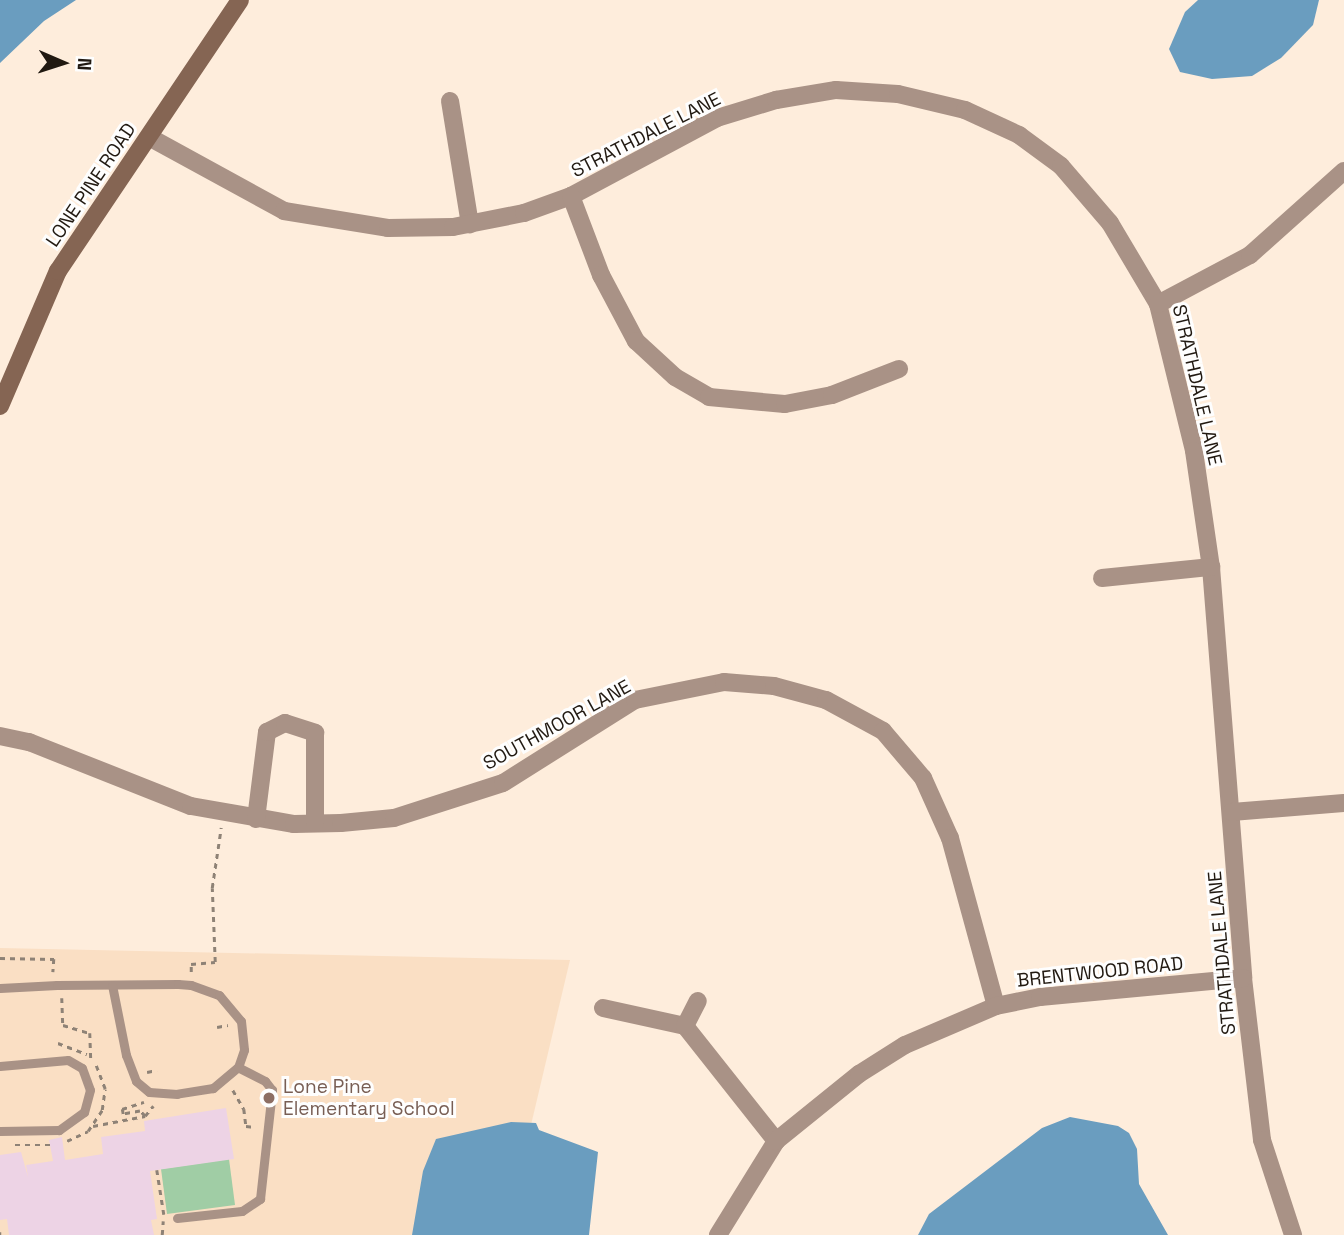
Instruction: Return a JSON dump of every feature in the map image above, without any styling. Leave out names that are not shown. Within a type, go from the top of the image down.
[{"type":"street","name":"LONE PINE ROAD","points":[[0,406],[58,271],[240,0]]},
{"type":"street","name":"STRATHDALE LANE","points":[[149,137],[224,182],[284,211],[388,228],[470,224],[571,197],[717,118],[776,100],[836,90],[898,94],[965,110],[1019,135],[1061,166],[1110,223],[1158,304],[1194,451],[1211,567],[1243,978],[1262,1140],[1293,1235]]},
{"type":"street","points":[[450,101],[470,224]]},
{"type":"street","points":[[1158,304],[1250,255],[1344,171]]},
{"type":"street","points":[[571,197],[601,275],[636,341],[675,377],[709,397],[785,404],[832,395],[898,369]]},
{"type":"street","points":[[1102,578],[1211,567]]},
{"type":"street","name":"SOUTHMOOR LANE","points":[[0,736],[29,743],[191,806],[256,819],[315,823],[394,818],[503,783],[635,700],[724,682],[774,686],[827,700],[883,731],[923,778],[950,838],[996,1006]]},
{"type":"street","points":[[256,819],[267,732],[285,723],[315,733],[315,823]]},
{"type":"street","points":[[1232,812],[1344,803]]},
{"type":"street","name":"BRENTWOOD ROAD","points":[[718,1235],[776,1141],[859,1074],[905,1045],[996,1006],[1040,997],[1243,978]]},
{"type":"street","points":[[685,1026],[698,1000]]},
{"type":"street","points":[[603,1008],[685,1026],[776,1141]]},
{"type":"lane","points":[[0,988],[57,985],[112,985],[191,985],[219,995],[241,1021],[244,1050],[238,1067],[213,1088],[177,1094],[149,1092],[136,1081],[125,1055],[112,985]]},
{"type":"lane","points":[[0,1066],[68,1060],[82,1068],[90,1090],[84,1112],[59,1130],[0,1131]]},
{"type":"lane","points":[[177,1219],[253,1206],[260,1199],[270,1129],[272,1090],[265,1080],[238,1067]]},
{"type":"path","points":[[0,958],[54,959],[57,985],[64,1003],[63,1025],[90,1033],[90,1056],[102,1075],[105,1098],[93,1126]]},
{"type":"path","points":[[233,1090],[244,1109],[246,1126],[270,1129]]},
{"type":"path","points":[[145,1100],[139,1107],[122,1109],[123,1114],[140,1111],[145,1116]]},
{"type":"path","points":[[63,1143],[93,1126],[145,1116],[151,1109]]},
{"type":"path","points":[[10,1145],[50,1145]]},
{"type":"path","points":[[157,1170],[165,1220]]},
{"type":"shaded area","name":"Lone Pine Elementary School","points":[[0,948],[570,960],[505,1235],[0,1235]]},
{"type":"green space","points":[[229,1159],[235,1205],[167,1214],[161,1169]]},
{"type":"water","points":[[0,0],[76,0],[44,21],[0,63]]},
{"type":"water","points":[[1198,0],[1319,0],[1313,25],[1281,58],[1252,76],[1212,79],[1180,72],[1169,49],[1185,12]]},
{"type":"water","points":[[1070,1117],[1118,1126],[1129,1133],[1137,1149],[1139,1184],[1168,1235],[918,1235],[929,1214],[1042,1128]]},
{"type":"water","points":[[511,1122],[536,1123],[539,1130],[598,1152],[589,1235],[412,1235],[423,1171],[436,1139]]},
{"type":"building","points":[[226,1108],[234,1159],[150,1171],[157,1219],[151,1220],[154,1235],[9,1235],[7,1219],[0,1220],[0,1155],[21,1152],[28,1177],[26,1165],[53,1161],[49,1140],[62,1137],[65,1160],[103,1154],[101,1137],[145,1131],[144,1121]]},
{"type":"place","name":"Lone Pine Elementary School","points":[[269,1098]]}]
